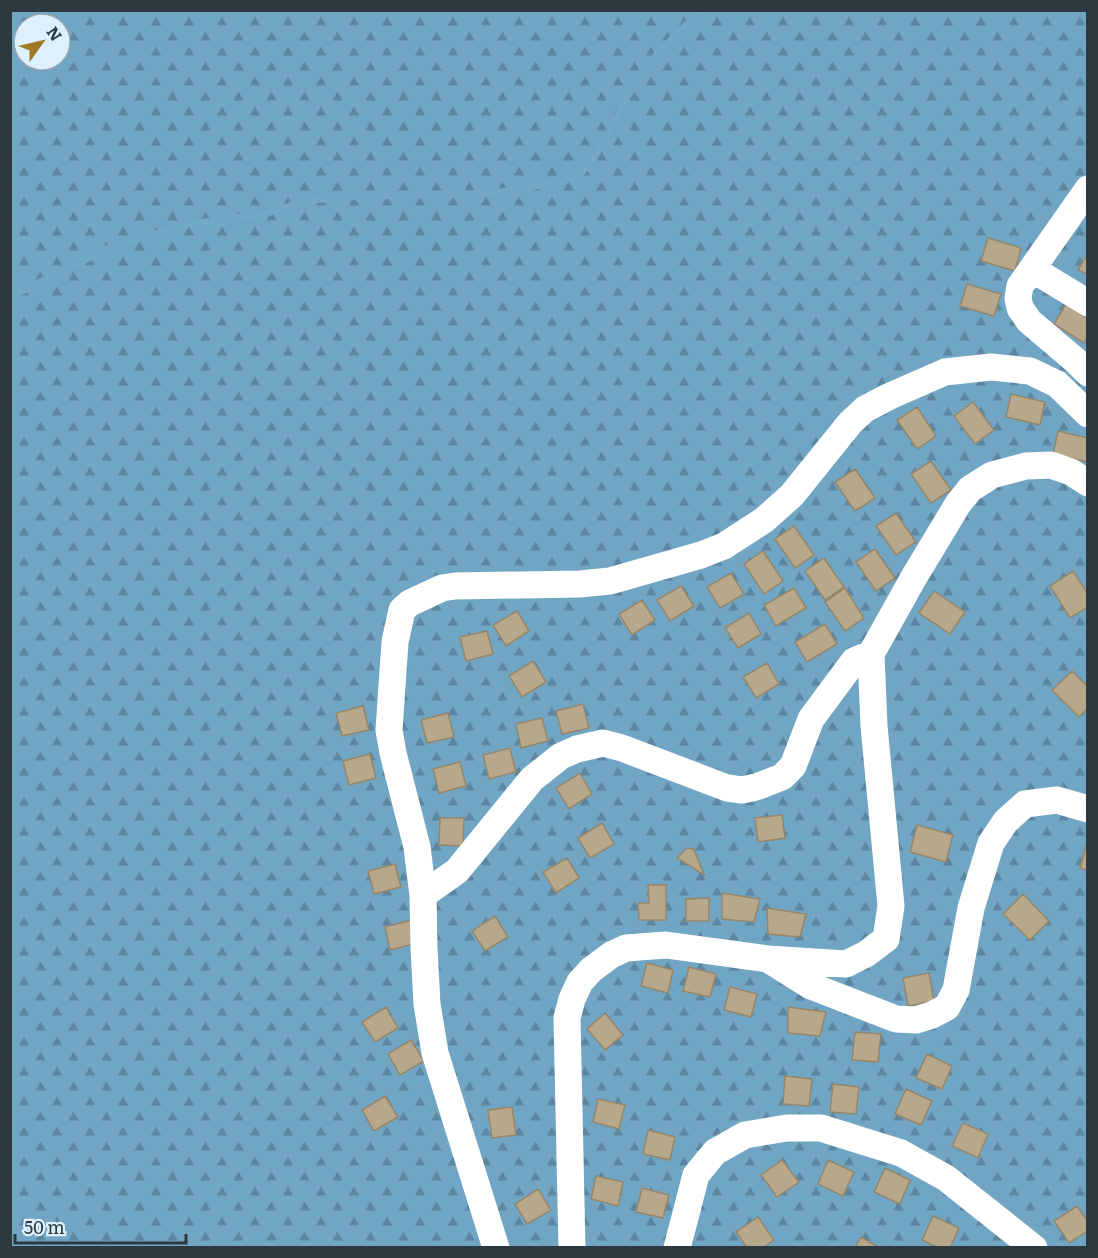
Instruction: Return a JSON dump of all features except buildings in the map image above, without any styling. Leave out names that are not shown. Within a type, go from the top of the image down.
[{"type":"street","points":[[1088,189],[1020,286],[1018,298],[1020,309],[1029,321],[1088,373]]},
{"type":"street","points":[[1032,269],[1088,303]]},
{"type":"street","points":[[496,1248],[435,1053],[427,1004],[423,895],[417,848],[389,730],[395,642],[402,610],[410,603],[442,588],[610,581],[701,555],[723,546],[764,520],[792,495],[850,423],[865,409],[945,372],[991,367],[1030,371],[1057,384],[1088,414]]},
{"type":"street","points":[[572,1248],[567,1018],[580,982],[591,970],[611,955],[626,948],[666,945],[768,959],[846,964],[866,954],[886,939],[891,906],[874,726],[871,654],[914,577],[958,504],[970,489],[992,475],[1026,466],[1051,465],[1071,472],[1088,483]]},
{"type":"street","points":[[423,895],[457,871],[532,779],[561,756],[577,749],[603,743],[726,788],[742,790],[782,777],[793,766],[811,719],[854,662],[871,654]]},
{"type":"street","points":[[768,959],[811,986],[896,1019],[916,1020],[933,1015],[947,1007],[956,990],[971,908],[991,843],[1006,821],[1025,804],[1057,800],[1088,809]]},
{"type":"street","points":[[677,1248],[696,1175],[715,1152],[745,1135],[787,1128],[821,1128],[901,1153],[946,1178],[1034,1248]]},
{"type":"green space","points":[[11,11],[1087,11],[1087,1247],[11,1247]]},
{"type":"waterway","points":[[10,297],[113,246],[188,224],[261,215],[309,200],[360,196],[474,194],[509,191],[563,181],[581,173],[594,158],[618,115],[630,87],[659,52],[704,10]]}]
